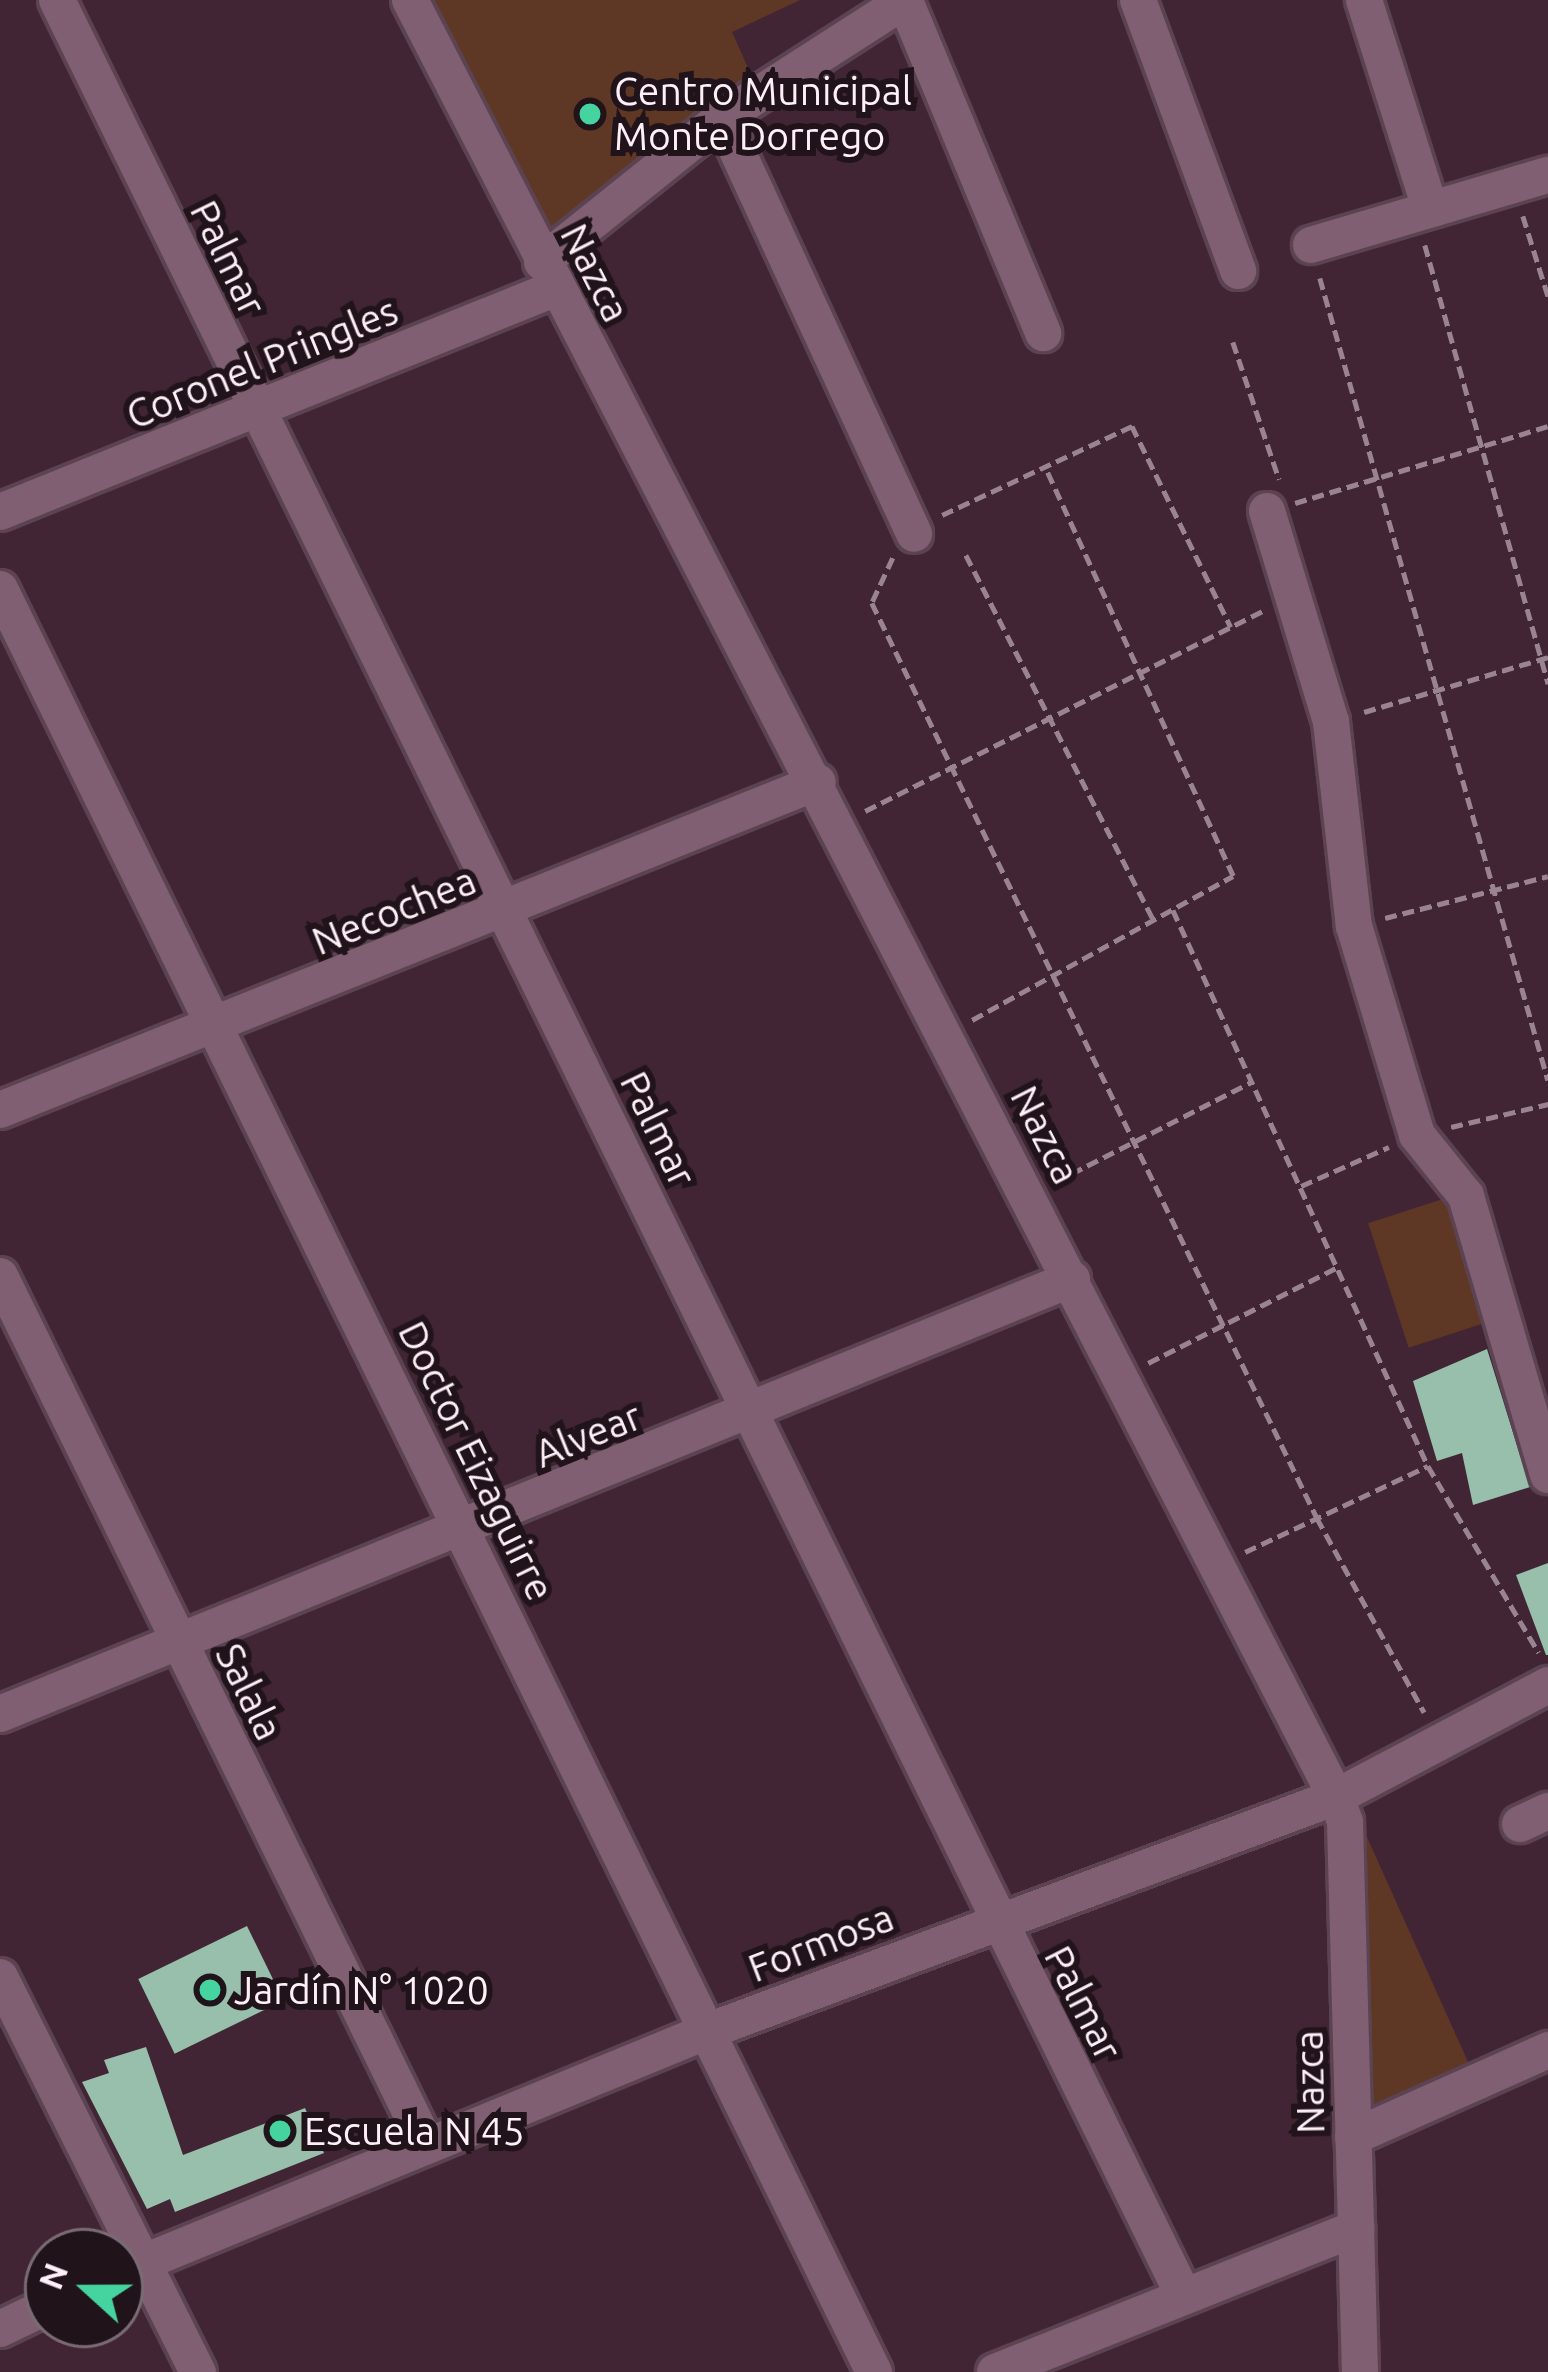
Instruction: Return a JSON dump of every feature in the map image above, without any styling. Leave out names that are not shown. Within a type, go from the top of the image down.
[{"type":"street","name":"Palmar","points":[[57,0],[506,911],[995,1921],[1184,2296]]},
{"type":"street","name":"Nazca","points":[[410,0],[548,276],[818,782],[1336,1797],[1345,1822],[1360,2372]]},
{"type":"street","name":"Coronel Pringles","points":[[0,512],[256,411],[548,276],[722,118],[905,0]]},
{"type":"street","points":[[905,0],[1043,333]]},
{"type":"street","points":[[1138,0],[1238,271]]},
{"type":"street","points":[[1364,0],[1422,207]]},
{"type":"street","points":[[722,118],[914,534]]},
{"type":"street","points":[[1311,245],[1422,207],[1531,180]]},
{"type":"street","points":[[1268,511],[1331,722],[1354,926],[1417,1135],[1466,1196],[1548,1475]]},
{"type":"street","name":"Doctor Eizaguirre","points":[[0,589],[874,2372]]},
{"type":"street","name":"Necochea","points":[[0,1110],[215,1028],[818,782]]},
{"type":"street","name":"Salala","points":[[0,1276],[426,2144]]},
{"type":"street","name":"Alvear","points":[[0,1714],[751,1415],[1072,1279]]},
{"type":"street","name":"Formosa","points":[[144,2261],[709,2031],[1336,1797],[1438,1738],[1548,1684]]},
{"type":"street","points":[[0,1976],[115,2228]]},
{"type":"street","points":[[1353,2137],[1548,2050]]},
{"type":"street","points":[[995,2372],[1356,2228]]},
{"type":"street","points":[[144,2285],[198,2372]]},
{"type":"path","points":[[1531,180],[1548,296]]},
{"type":"path","points":[[1422,207],[1481,446],[1545,658],[1548,684]]},
{"type":"path","points":[[1311,245],[1548,1080]]},
{"type":"path","points":[[1234,342],[1288,505],[1548,426]]},
{"type":"path","points":[[1231,627],[1132,426],[914,534],[879,573],[872,603],[1317,1518],[1438,1738]]},
{"type":"path","points":[[946,1034],[1233,876],[1136,675],[1045,468]]},
{"type":"path","points":[[966,555],[1154,920]]},
{"type":"path","points":[[839,824],[1293,596]]},
{"type":"path","points":[[1331,722],[1545,658]]},
{"type":"path","points":[[1354,926],[1548,876]]},
{"type":"path","points":[[1173,910],[1427,1466],[1548,1669]]},
{"type":"path","points":[[1029,1196],[1254,1080]]},
{"type":"path","points":[[1121,1377],[1338,1267]]},
{"type":"path","points":[[1218,1565],[1427,1466]]},
{"type":"shaded area","name":"Centro Municipal Monte Dorrego","points":[[420,0],[800,0],[732,32],[753,79],[648,150],[545,242]]},
{"type":"shaded area","points":[[1449,1197],[1489,1322],[1409,1348],[1368,1223]]},
{"type":"shaded area","points":[[1362,1826],[1473,2073],[1375,2107],[1368,2095]]},
{"type":"building","points":[[1487,1349],[1530,1487],[1473,1505],[1462,1453],[1437,1461],[1413,1381]]},
{"type":"building","points":[[1548,1563],[1548,1655],[1546,1655],[1516,1575]]},
{"type":"building","name":"Jardín N° 1020","points":[[247,1926],[283,2001],[175,2054],[138,1979]]},
{"type":"building","name":"Escuela N 45","points":[[146,2047],[183,2155],[305,2108],[324,2153],[175,2212],[170,2199],[147,2209],[82,2082],[109,2073],[104,2060]]},
{"type":"place","name":"Centro Municipal Monte Dorrego","points":[[590,114]]},
{"type":"place","name":"Jardín N° 1020","points":[[210,1990]]},
{"type":"place","name":"Escuela N 45","points":[[280,2131]]}]
